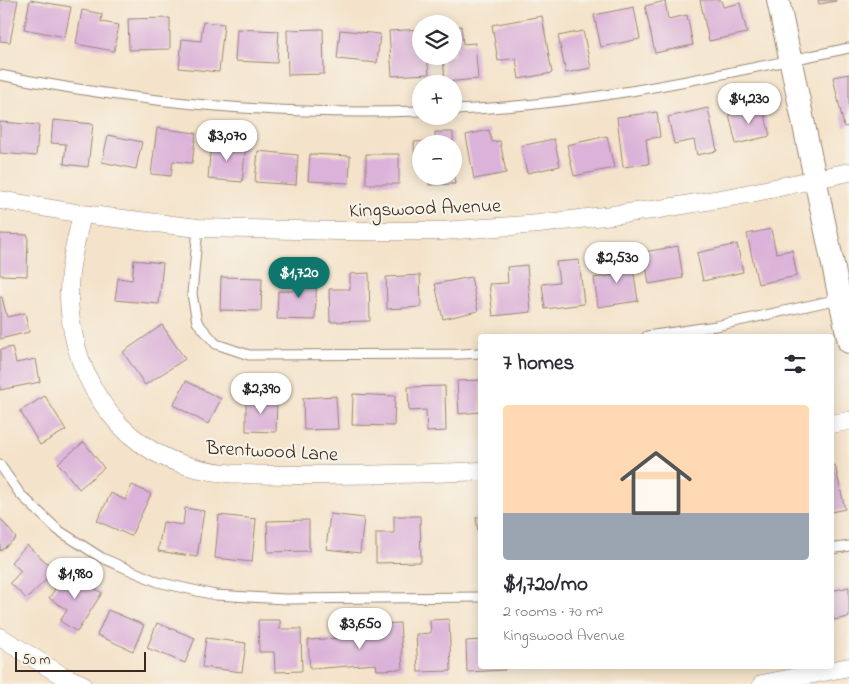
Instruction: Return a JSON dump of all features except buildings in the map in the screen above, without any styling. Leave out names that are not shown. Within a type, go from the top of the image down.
[{"type":"street","points":[[778,0],[815,179],[845,298],[849,342]]},
{"type":"street","name":"Kingswood Avenue","points":[[0,200],[82,214],[198,228],[442,231],[539,224],[660,209],[737,196],[849,172]]},
{"type":"street","name":"Brentwood Lane","points":[[82,214],[70,273],[69,307],[76,346],[86,376],[101,402],[123,429],[151,450],[181,464],[216,472],[389,475],[478,471]]},
{"type":"street","points":[[834,424],[849,421]]},
{"type":"street","points":[[0,637],[61,675],[82,684]]},
{"type":"street","points":[[762,684],[849,667]]},
{"type":"lane","points":[[462,110],[502,108],[616,94],[726,75],[849,48]]},
{"type":"lane","points":[[0,74],[116,96],[233,108],[364,113],[412,111]]},
{"type":"lane","points":[[198,228],[192,294],[197,322],[216,344],[249,355],[478,353]]},
{"type":"lane","points":[[662,334],[716,326],[845,298]]},
{"type":"lane","points":[[0,466],[20,494],[58,530],[102,558],[158,582],[215,595],[284,599],[478,596]]},
{"type":"lane","points":[[834,549],[849,546]]}]
